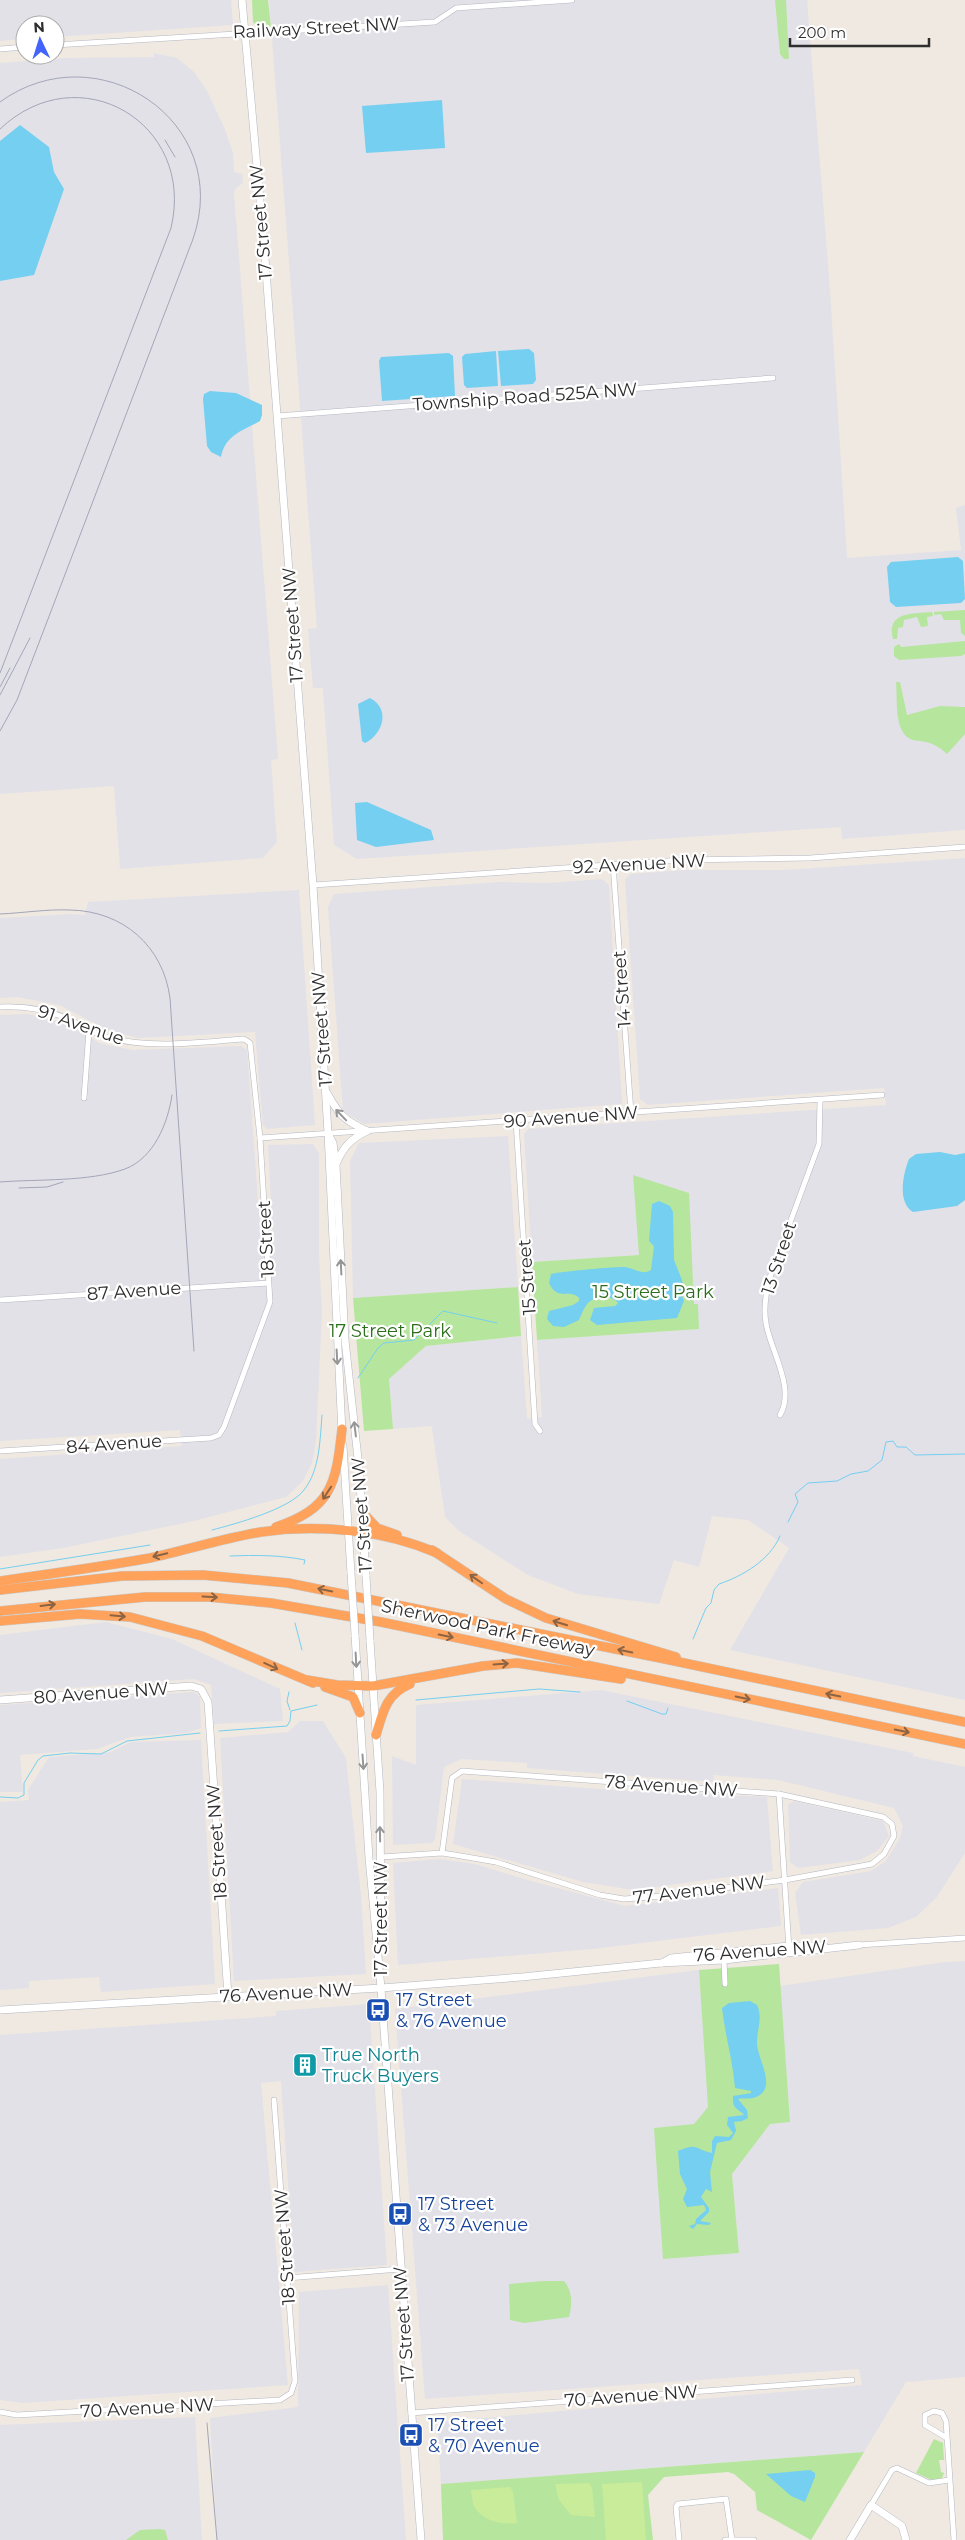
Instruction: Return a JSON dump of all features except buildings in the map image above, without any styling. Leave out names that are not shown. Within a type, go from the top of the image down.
[{"type":"highway","points":[[259,1533],[307,1514],[322,1500],[336,1475],[342,1429]]},
{"type":"highway","points":[[362,1512],[377,1528],[422,1544],[506,1599],[546,1618],[666,1653],[707,1669]]},
{"type":"highway","points":[[0,1581],[117,1564],[259,1533],[306,1529],[363,1533],[404,1541],[437,1554]]},
{"type":"highway","name":"Sherwood Park Freeway","points":[[0,1590],[122,1576],[203,1575],[257,1579],[339,1593],[965,1722]]},
{"type":"highway","name":"Sherwood Park Freeway","points":[[0,1611],[144,1597],[209,1597],[271,1603],[382,1622],[965,1744]]},
{"type":"highway","points":[[0,1620],[80,1614],[130,1616],[202,1636],[353,1697],[360,1713]]},
{"type":"highway","points":[[308,1680],[337,1685],[373,1686],[483,1666],[516,1663],[560,1668],[666,1686],[696,1688]]},
{"type":"highway","points":[[376,1735],[382,1711],[391,1697],[405,1686],[436,1675]]},
{"type":"main road","points":[[242,0],[244,32]]},
{"type":"main road","name":"17 Street NW","points":[[244,32],[278,416],[313,885],[326,1089],[342,1429],[369,1858],[381,1988],[421,2540]]},
{"type":"main road","points":[[326,1089],[338,1114],[349,1123],[367,1131]]},
{"type":"main road","points":[[336,1165],[343,1147],[352,1138],[367,1131]]},
{"type":"main road","name":"17 Street NW","points":[[328,1133],[333,1144],[336,1165],[345,1340],[362,1512],[373,1686],[381,1857],[381,1988]]},
{"type":"main road","name":"80 Avenue NW","points":[[0,1700],[191,1686],[201,1689]]},
{"type":"main road","name":"18 Street NW","points":[[201,1689],[208,1702],[228,1996]]},
{"type":"main road","name":"76 Avenue NW","points":[[661,1963],[670,1958],[859,1945]]},
{"type":"main road","name":"76 Avenue NW","points":[[0,2010],[381,1988],[522,1977],[661,1963],[724,1960],[789,1950]]},
{"type":"main road","points":[[850,2540],[871,2505],[902,2526],[906,2540]]},
{"type":"street","name":"Railway Street NW","points":[[65,44],[244,32],[435,22],[456,8],[572,0]]},
{"type":"street","points":[[0,49],[15,48]]},
{"type":"street","name":"Township Road 525A NW","points":[[278,416],[773,378]]},
{"type":"street","name":"92 Avenue NW","points":[[313,885],[613,864],[682,860],[810,858],[965,847]]},
{"type":"street","name":"14 Street","points":[[613,864],[631,1113]]},
{"type":"street","name":"91 Avenue","points":[[0,1007],[25,1007],[50,1011],[108,1038],[150,1044],[244,1039],[250,1043]]},
{"type":"street","points":[[84,1098],[89,1030]]},
{"type":"street","name":"18 Street","points":[[224,1427],[268,1308],[260,1138],[250,1043]]},
{"type":"street","name":"90 Avenue NW","points":[[260,1138],[820,1101],[882,1095]]},
{"type":"street","name":"13 Street","points":[[780,1415],[785,1402],[782,1372],[767,1329],[765,1299],[770,1277],[818,1144],[820,1101]]},
{"type":"street","name":"15 Street","points":[[516,1121],[535,1424],[540,1431]]},
{"type":"street","name":"87 Avenue","points":[[0,1300],[268,1283]]},
{"type":"street","name":"84 Avenue","points":[[0,1451],[211,1438],[219,1435],[224,1427]]},
{"type":"street","name":"78 Avenue NW","points":[[442,1853],[451,1782],[454,1775],[462,1771],[779,1794],[885,1819],[892,1824],[894,1836],[884,1854],[872,1864]]},
{"type":"street","points":[[779,1794],[789,1950]]},
{"type":"street","name":"77 Avenue NW","points":[[381,1857],[442,1853],[496,1862],[600,1895],[624,1898],[664,1896],[785,1880],[872,1864]]},
{"type":"street","name":"76 Avenue NW","points":[[859,1945],[965,1938]]},
{"type":"street","points":[[724,1960],[726,1984]]},
{"type":"street","name":"18 Street NW","points":[[274,2100],[295,2381],[291,2393]]},
{"type":"street","points":[[286,2278],[400,2269]]},
{"type":"street","name":"70 Avenue NW","points":[[411,2413],[852,2380]]},
{"type":"street","name":"70 Avenue NW","points":[[0,2412],[17,2415],[280,2400],[291,2393]]},
{"type":"street","points":[[947,2438],[925,2425],[925,2415],[934,2411],[942,2414],[946,2421],[954,2540]]},
{"type":"street","points":[[871,2505],[892,2470],[897,2468],[929,2483],[949,2480]]},
{"type":"street","points":[[679,2540],[676,2507],[678,2504],[726,2499],[732,2540]]},
{"type":"street","points":[[725,2540],[754,2540]]},
{"type":"shaded area","points":[[0,0],[231,0],[233,25],[65,36],[65,15],[15,15],[15,40],[0,41]]},
{"type":"shaded area","points":[[269,0],[807,0],[830,290],[847,558],[961,550],[956,508],[965,505],[965,830],[842,839],[841,827],[357,859],[334,845],[323,688],[313,688],[308,629],[317,628]]},
{"type":"shaded area","points":[[154,53],[177,58],[194,72],[207,91],[224,127],[233,153],[234,172],[242,174],[243,183],[236,188],[234,193],[278,759],[271,760],[277,842],[263,858],[120,869],[114,786],[0,794],[0,63],[15,62],[15,65],[65,65],[65,58],[154,57]]},
{"type":"shaded area","points":[[965,858],[965,1700],[730,1650],[789,1548],[748,1520],[712,1516],[699,1567],[674,1560],[659,1604],[578,1594],[528,1575],[459,1531],[445,1517],[431,1426],[393,1429],[389,1379],[426,1346],[521,1336],[527,1419],[542,1417],[537,1340],[699,1329],[697,1304],[694,1304],[633,1175],[640,1255],[532,1262],[524,1134],[528,1129],[886,1105],[884,1088],[648,1105],[640,1099],[625,880],[630,874],[684,870],[785,870]]},
{"type":"shaded area","points":[[602,879],[609,885],[622,1104],[364,1124],[343,1111],[328,907],[334,894],[499,882],[549,883]]},
{"type":"shaded area","points":[[299,890],[315,1125],[267,1129],[263,1125],[255,1032],[138,1038],[106,1029],[59,1005],[17,997],[0,998],[0,918],[70,914],[85,915],[88,902]]},
{"type":"shaded area","points":[[28,1014],[51,1019],[78,1029],[99,1043],[132,1050],[241,1046],[247,1050],[261,1241],[273,1241],[268,1145],[313,1144],[319,1153],[319,1256],[322,1312],[316,1440],[312,1463],[303,1481],[286,1497],[194,1521],[63,1548],[0,1557],[0,1459],[182,1446],[180,1430],[0,1441],[0,1015]]},
{"type":"shaded area","points":[[508,1136],[518,1287],[353,1298],[350,1161],[359,1143]]},
{"type":"shaded area","points":[[106,1622],[172,1639],[280,1689],[283,1721],[214,1724],[211,1685],[194,1679],[0,1693],[0,1635]]},
{"type":"shaded area","points":[[601,1690],[913,1753],[913,1756],[965,1767],[965,1853],[937,1897],[916,1917],[888,1928],[801,1935],[795,1893],[803,1882],[871,1871],[886,1861],[900,1838],[903,1826],[894,1808],[778,1780],[714,1775],[713,1782],[527,1768],[527,1763],[461,1759],[444,1767],[435,1840],[431,1843],[393,1845],[392,1756],[416,1765],[416,1705]]},
{"type":"shaded area","points":[[194,1692],[200,1697],[201,1728],[187,1733],[130,1737],[97,1749],[20,1755],[23,1792],[0,1792],[0,1705]]},
{"type":"shaded area","points":[[300,1721],[323,1721],[346,1758],[361,1895],[366,1974],[234,1981],[220,1738],[288,1732]]},
{"type":"shaded area","points":[[201,1740],[215,1984],[101,1992],[99,1977],[29,1981],[29,1988],[0,1990],[0,1802],[29,1800],[28,1790],[49,1757],[111,1752],[131,1742]]},
{"type":"shaded area","points":[[462,1779],[612,1790],[767,1797],[773,1871],[633,1890],[583,1882],[453,1844]]},
{"type":"shaded area","points":[[794,1801],[883,1821],[889,1836],[877,1851],[860,1860],[798,1868],[790,1862],[788,1805]]},
{"type":"shaded area","points":[[439,1859],[475,1864],[625,1906],[778,1888],[781,1926],[593,1949],[398,1965],[393,1863]]},
{"type":"shaded area","points":[[965,1961],[965,2377],[906,2382],[864,2452],[441,2484],[437,2422],[862,2385],[859,2369],[425,2399],[395,2009],[699,1970],[709,2107],[694,2124],[663,2258],[739,2253],[732,2174],[770,2124],[790,2122],[780,1986],[945,1962]]},
{"type":"shaded area","points":[[369,2004],[387,2265],[294,2272],[281,2081],[261,2083],[288,2385],[23,2403],[0,2400],[0,2035],[276,2016],[276,2011]]},
{"type":"shaded area","points":[[388,2285],[406,2540],[217,2540],[210,2418],[298,2407],[299,2292]]},
{"type":"shaded area","points":[[195,2417],[202,2540],[0,2540],[0,2425]]},
{"type":"green space","points":[[252,0],[268,0],[271,27],[257,26],[253,22]]},
{"type":"green space","points":[[775,0],[786,0],[789,59],[784,59],[780,54]]},
{"type":"green space","points":[[965,610],[965,636],[961,633],[960,620],[944,620],[941,614],[934,615],[934,612]]},
{"type":"green space","points":[[932,612],[933,616],[927,617],[928,626],[921,627],[917,617],[904,620],[903,627],[898,628],[897,639],[893,639],[893,623],[897,619],[909,614]]},
{"type":"green space","points":[[965,641],[965,654],[961,656],[899,660],[894,656],[894,647],[899,644],[901,647]]},
{"type":"green space","points":[[896,682],[900,682],[907,715],[940,706],[965,707],[965,734],[947,754],[934,745],[911,739],[905,735],[898,719]]},
{"type":"green space","name":"15 Street Park","points":[[633,1175],[689,1193],[694,1304],[698,1304],[699,1329],[537,1340],[532,1262],[639,1255]]},
{"type":"green space","name":"17 Street Park","points":[[518,1287],[521,1336],[426,1346],[389,1379],[393,1429],[364,1431],[353,1298]]},
{"type":"green space","points":[[779,1964],[790,2122],[770,2124],[732,2174],[739,2253],[663,2259],[654,2128],[694,2124],[708,2107],[699,1970]]},
{"type":"green space","points":[[564,2281],[567,2285],[571,2299],[569,2317],[524,2323],[510,2320],[509,2284]]},
{"type":"green space","points":[[934,2439],[943,2443],[944,2460],[939,2460],[941,2472],[944,2473],[942,2478],[934,2481],[916,2473]]},
{"type":"green space","points":[[864,2452],[811,2540],[757,2510],[755,2492],[734,2474],[728,2472],[664,2477],[648,2495],[653,2540],[443,2540],[441,2484]]},
{"type":"green space","points":[[642,2482],[646,2540],[606,2540],[602,2484]]},
{"type":"green space","points":[[589,2483],[592,2488],[595,2517],[571,2515],[559,2500],[555,2484]]},
{"type":"green space","points":[[510,2487],[513,2492],[517,2523],[493,2521],[482,2515],[474,2506],[471,2490]]},
{"type":"green space","points":[[140,2530],[165,2530],[168,2540],[126,2540]]},
{"type":"water","points":[[442,100],[445,148],[366,153],[362,106]]},
{"type":"water","points":[[20,125],[49,147],[54,172],[64,189],[34,275],[0,281],[0,141]]},
{"type":"water","points":[[529,349],[534,353],[536,380],[533,384],[501,386],[498,351]]},
{"type":"water","points":[[496,351],[498,386],[467,388],[464,385],[462,357],[465,354]]},
{"type":"water","points":[[449,353],[453,356],[455,396],[382,401],[379,361],[381,357]]},
{"type":"water","points":[[210,391],[236,393],[262,405],[260,421],[235,434],[226,444],[221,457],[211,452],[207,446],[203,399],[204,394]]},
{"type":"water","points":[[958,557],[963,561],[965,599],[961,603],[896,607],[890,602],[887,567],[891,562]]},
{"type":"water","points":[[370,698],[381,708],[382,721],[376,734],[365,743],[362,741],[358,704]]},
{"type":"water","points":[[367,802],[431,830],[434,840],[376,847],[357,840],[355,803]]},
{"type":"water","points":[[940,1152],[955,1155],[965,1153],[965,1200],[957,1206],[913,1212],[905,1202],[903,1195],[903,1180],[909,1159],[916,1154]]},
{"type":"water","points":[[659,1201],[670,1206],[673,1212],[674,1260],[682,1280],[683,1287],[680,1291],[684,1301],[677,1318],[597,1325],[590,1320],[594,1308],[615,1306],[618,1303],[612,1298],[603,1297],[590,1301],[579,1320],[564,1327],[553,1326],[547,1319],[549,1311],[573,1305],[579,1301],[579,1298],[575,1295],[556,1292],[552,1289],[549,1283],[551,1274],[620,1267],[641,1272],[651,1270],[654,1246],[649,1241],[652,1204]]},
{"type":"water","points":[[750,2001],[757,2005],[760,2014],[757,2043],[765,2074],[765,2089],[761,2094],[753,2098],[738,2099],[747,2110],[748,2118],[734,2122],[736,2131],[731,2140],[717,2143],[710,2172],[712,2192],[706,2189],[701,2197],[709,2208],[709,2212],[700,2221],[711,2223],[709,2225],[697,2224],[693,2229],[689,2226],[695,2224],[696,2219],[706,2210],[704,2205],[687,2207],[683,2199],[687,2189],[680,2174],[678,2151],[696,2147],[712,2153],[712,2141],[715,2136],[729,2137],[733,2133],[727,2125],[728,2117],[744,2115],[734,2106],[733,2096],[751,2093],[751,2091],[735,2088],[722,2008],[729,2003]]},
{"type":"water","points":[[810,2470],[815,2473],[815,2477],[805,2502],[791,2496],[766,2474]]},
{"type":"waterway","points":[[358,1378],[378,1348],[384,1343],[414,1340],[443,1311],[497,1323]]},
{"type":"waterway","points":[[212,1530],[248,1520],[275,1509],[297,1497],[304,1490],[316,1464],[320,1444],[322,1415]]},
{"type":"waterway","points":[[788,1522],[798,1502],[795,1494],[808,1483],[837,1481],[851,1474],[868,1471],[882,1460],[886,1442],[893,1441],[897,1447],[906,1447],[915,1455],[965,1454]]},
{"type":"waterway","points":[[693,1639],[706,1608],[711,1603],[714,1590],[719,1584],[746,1572],[763,1560],[780,1536]]},
{"type":"waterway","points":[[0,1569],[150,1545]]},
{"type":"waterway","points":[[230,1556],[287,1557],[305,1560],[304,1564]]},
{"type":"waterway","points":[[295,1623],[302,1650]]},
{"type":"waterway","points":[[416,1700],[539,1689],[580,1692]]},
{"type":"waterway","points":[[289,1692],[287,1701],[290,1710]]},
{"type":"waterway","points":[[627,1701],[662,1714],[666,1714],[668,1708]]},
{"type":"waterway","points":[[219,1731],[287,1726],[290,1721],[291,1711],[317,1705]]},
{"type":"waterway","points":[[0,1797],[18,1798],[24,1795],[24,1783],[38,1760],[43,1756],[70,1753],[101,1754],[127,1741],[200,1733]]},
{"type":"railway","points":[[0,102],[38,83],[77,77],[115,83],[148,100],[176,125],[194,158],[200,196],[193,239],[17,700],[0,731]]},
{"type":"railway","points":[[0,129],[31,107],[64,98],[95,100],[124,111],[149,131],[166,158],[174,191],[171,228],[0,673]]},
{"type":"railway","points":[[165,140],[175,157]]},
{"type":"railway","points":[[0,695],[30,638]]},
{"type":"railway","points":[[0,687],[10,668]]},
{"type":"railway","points":[[0,914],[70,910],[89,912],[107,917],[137,935],[159,962],[166,979],[170,998],[194,1351]]},
{"type":"railway","points":[[0,1182],[96,1176],[125,1169],[135,1164],[152,1148],[158,1138],[167,1117],[172,1095]]},
{"type":"railway","points":[[19,1188],[47,1187],[63,1182]]},
{"type":"railway","points":[[207,2423],[217,2540]]},
{"type":"place","name":"17 Street & 76 Avenue","points":[[378,2010]]},
{"type":"place","name":"True North Truck Buyers","points":[[305,2065]]},
{"type":"place","name":"17 Street & 73 Avenue","points":[[400,2214]]},
{"type":"place","name":"17 Street & 70 Avenue","points":[[411,2435]]}]
